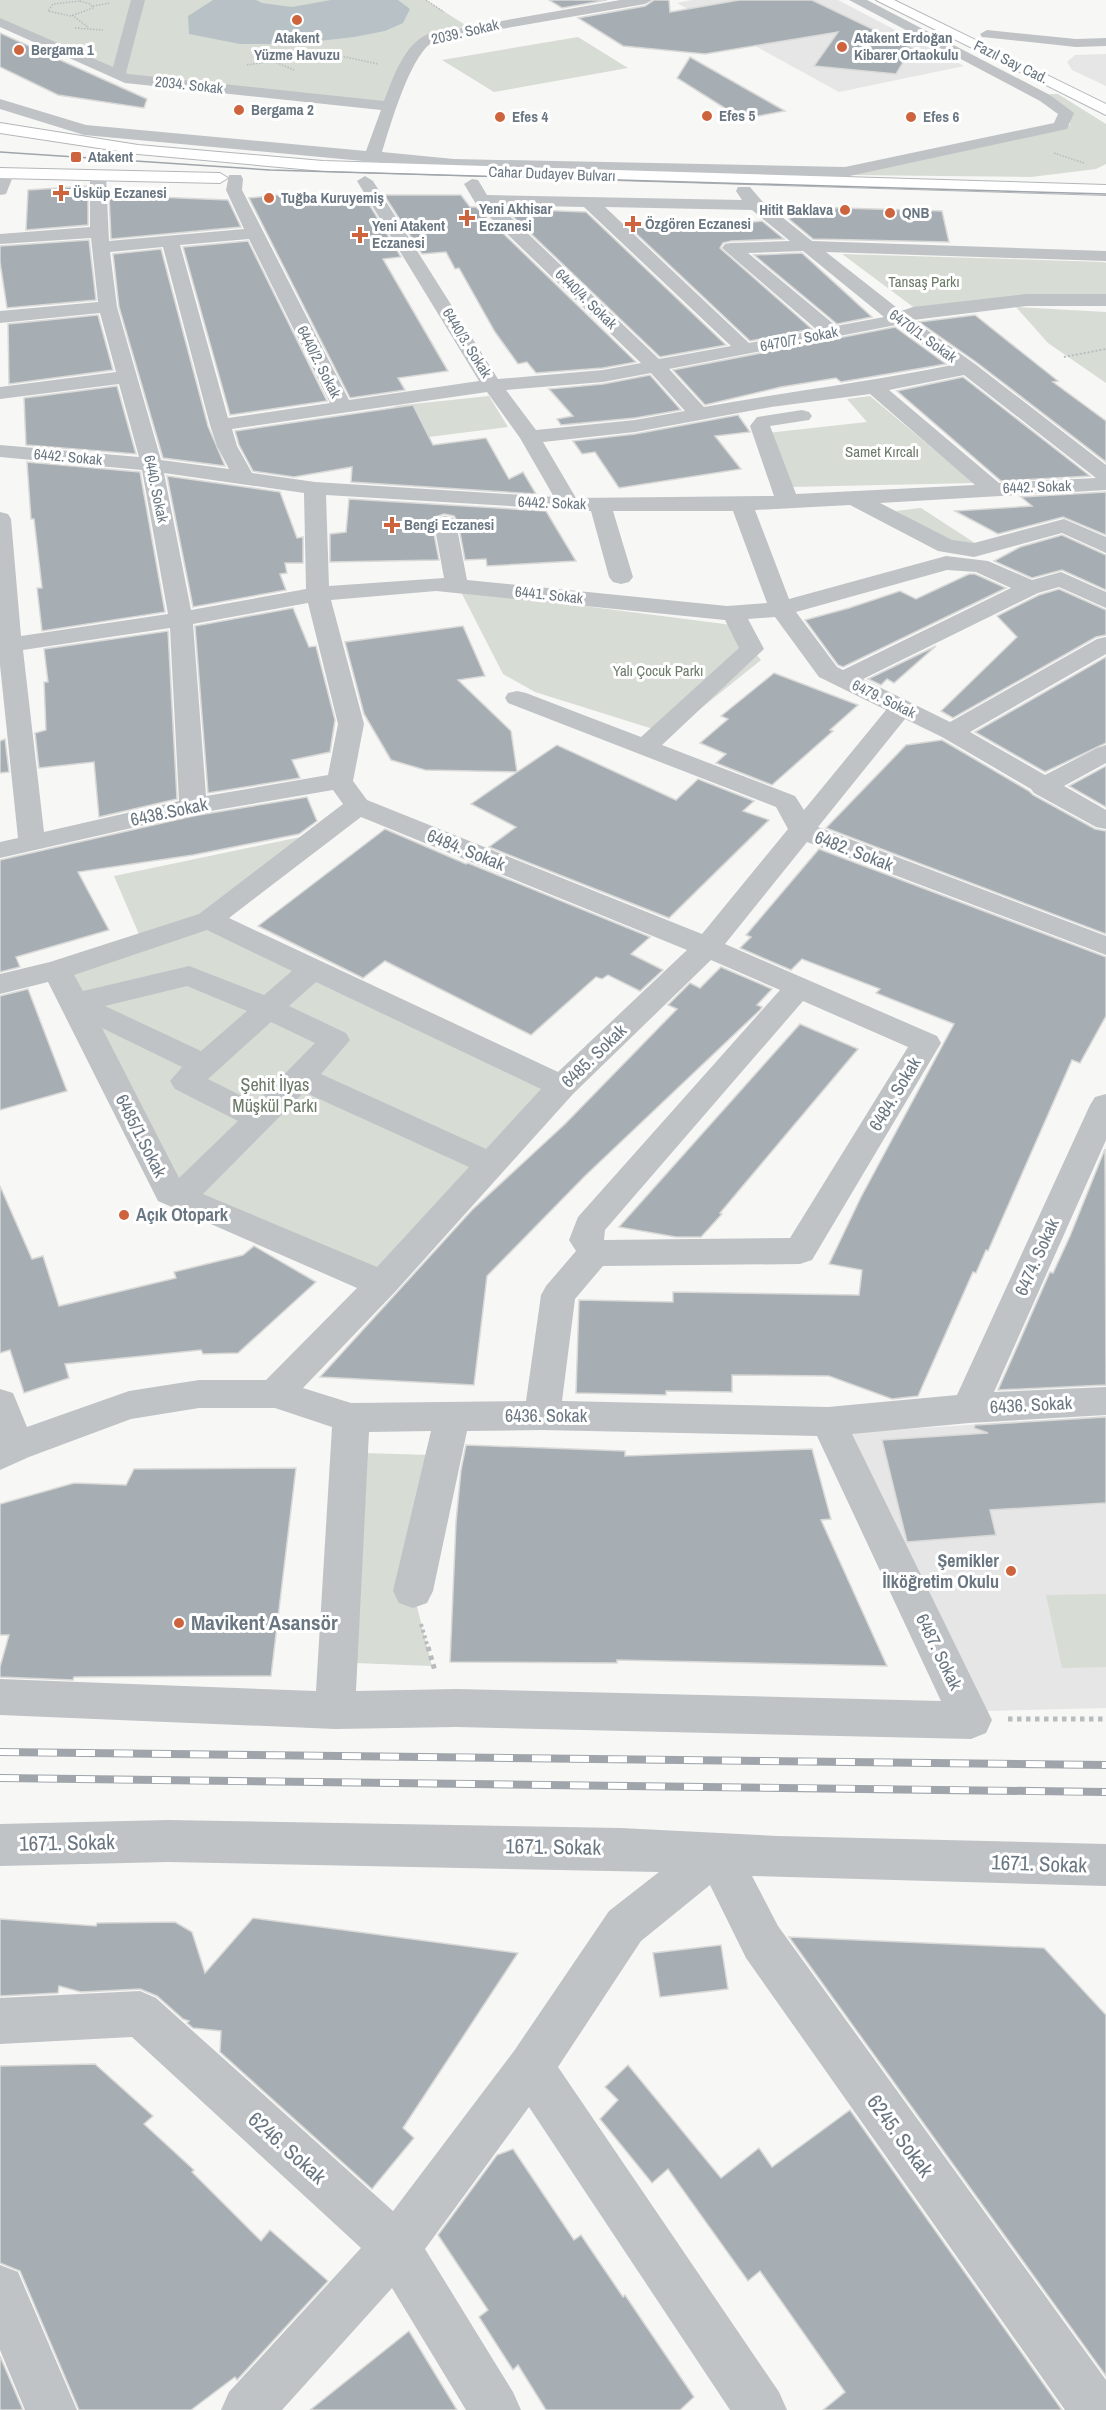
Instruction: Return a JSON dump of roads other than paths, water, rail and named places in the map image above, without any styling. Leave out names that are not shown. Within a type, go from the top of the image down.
[{"type":"main road","name":"Fazıl Say Cad.","points":[[883,0],[1106,110]]},
{"type":"main road","name":"Fazıl Say Cad.","points":[[982,31],[1030,54]]},
{"type":"main road","name":"Cahar Dudayev Bulvarı","points":[[0,128],[62,140],[259,164],[1106,189]]},
{"type":"main road","points":[[0,128],[0,141]]},
{"type":"main road","name":"Cahar Dudayev Bulvarı","points":[[3,173],[235,179],[369,169],[477,192],[1106,202]]},
{"type":"main road","points":[[1065,189],[1106,177]]},
{"type":"street","points":[[118,75],[138,0]]},
{"type":"street","points":[[504,23],[494,13],[571,0]]},
{"type":"street","name":"2039. Sokak","points":[[369,169],[389,106],[415,54],[424,42],[440,35],[645,0]]},
{"type":"street","points":[[0,104],[84,130],[369,169],[454,164],[845,172],[1061,126],[1066,113],[1045,98],[856,0]]},
{"type":"street","name":"2034. Sokak","points":[[0,22],[118,75],[158,82],[389,106]]},
{"type":"street","points":[[982,31],[1076,43],[1106,42]]},
{"type":"street","points":[[1055,58],[1058,52],[1076,43]]},
{"type":"street","name":"6440/3. Sokak","points":[[369,169],[492,385],[530,437],[569,505]]},
{"type":"street","points":[[0,190],[3,173]]},
{"type":"street","name":"6440. Sokak","points":[[98,176],[100,239],[108,307],[152,465],[182,619],[193,806]]},
{"type":"street","name":"6440/2. Sokak","points":[[235,179],[234,190],[342,407],[492,385]]},
{"type":"street","points":[[477,192],[590,202],[750,198]]},
{"type":"street","name":"6440/4. Sokak","points":[[477,192],[656,367],[700,415]]},
{"type":"street","name":"6470/1. Sokak","points":[[750,198],[899,319],[968,368],[1106,475]]},
{"type":"street","points":[[590,202],[746,350]]},
{"type":"street","points":[[0,239],[170,241],[255,233]]},
{"type":"street","points":[[170,241],[220,424],[227,446],[245,479]]},
{"type":"street","points":[[832,333],[731,248],[809,246],[1106,256]]},
{"type":"street","name":"6470/7. Sokak","points":[[492,385],[540,383],[656,367],[899,319],[913,313],[984,303],[1027,300],[1106,300]]},
{"type":"street","points":[[0,317],[108,307]]},
{"type":"street","points":[[530,437],[624,427],[771,401],[874,387],[968,368]]},
{"type":"street","points":[[0,393],[126,377]]},
{"type":"street","points":[[874,387],[993,489]]},
{"type":"street","points":[[220,424],[342,407]]},
{"type":"street","points":[[787,501],[759,429],[761,424],[764,421],[846,410]]},
{"type":"street","name":"6442. Sokak","points":[[0,451],[152,465],[315,488],[569,505],[742,504],[1106,484]]},
{"type":"street","points":[[0,984],[57,970],[209,920],[358,806],[340,781],[351,724],[318,594],[315,488]]},
{"type":"street","points":[[851,497],[946,546],[974,550],[1064,526],[1106,546]]},
{"type":"street","points":[[600,504],[621,578]]},
{"type":"street","name":"6479. Sokak","points":[[742,504],[781,609],[828,672],[951,732],[1043,787],[1106,821]]},
{"type":"street","points":[[0,519],[10,733],[32,843]]},
{"type":"street","points":[[445,523],[457,586]]},
{"type":"street","name":"6441. Sokak","points":[[5,646],[182,619],[318,594],[436,584],[733,612],[781,609],[946,563],[980,566],[1030,588]]},
{"type":"street","points":[[844,680],[1030,588],[1061,579],[1106,601]]},
{"type":"street","points":[[645,747],[752,649],[753,645],[733,612]]},
{"type":"street","points":[[951,732],[1106,644]]},
{"type":"street","name":"6482. Sokak","points":[[517,698],[786,802],[803,831],[1106,946]]},
{"type":"street","name":"6485. Sokak","points":[[274,1394],[382,1284],[562,1086],[707,947],[901,708]]},
{"type":"street","points":[[1043,787],[1106,753]]},
{"type":"street","name":"6438.Sokak","points":[[0,850],[193,806],[340,781]]},
{"type":"street","name":"6484. Sokak","points":[[358,806],[707,947],[926,1043],[800,1251],[594,1253]]},
{"type":"street","points":[[209,920],[562,1086]]},
{"type":"street","points":[[143,942],[156,984]]},
{"type":"street","points":[[260,1118],[186,1081],[312,969]]},
{"type":"street","name":"6485/1.Sokak","points":[[57,970],[170,1193],[382,1284]]},
{"type":"street","points":[[74,1003],[189,976],[268,1008],[335,1040],[301,1078],[180,1197]]},
{"type":"street","points":[[542,1415],[558,1295],[594,1253],[586,1240],[590,1226],[799,987]]},
{"type":"street","points":[[74,1003],[204,1065]]},
{"type":"street","points":[[301,1078],[491,1164]]},
{"type":"street","name":"6474. Sokak","points":[[969,1408],[1106,1105]]},
{"type":"street","name":"6436. Sokak","points":[[8,1451],[129,1405],[199,1394],[274,1394],[351,1418],[542,1415],[828,1422],[969,1408],[1106,1401]]},
{"type":"street","points":[[0,1403],[8,1451]]},
{"type":"street","points":[[0,1697],[335,1710],[351,1418]]},
{"type":"street","points":[[413,1591],[452,1418]]},
{"type":"street","name":"6487. Sokak","points":[[335,1710],[456,1708],[971,1720],[828,1422]]},
{"type":"street","name":"1671. Sokak","points":[[0,1845],[168,1840],[621,1848],[1101,1870]]},
{"type":"street","points":[[247,2410],[396,2247],[530,2067],[625,1926],[717,1853]]},
{"type":"street","name":"6245. Sokak","points":[[717,1853],[762,1942],[1096,2410]]},
{"type":"street","name":"6246. Sokak","points":[[0,2021],[140,2014],[396,2247],[495,2410]]},
{"type":"street","points":[[530,2067],[761,2410]]},
{"type":"street","points":[[0,2289],[51,2410]]},
{"type":"tram line","points":[[0,152],[270,170],[1106,194]]},
{"type":"railway","points":[[0,1752],[1106,1765]]},
{"type":"railway","points":[[0,1778],[1106,1792]]},
{"type":"place","name":"Atakent Yüzme Havuzu","points":[[297,20]]},
{"type":"place","name":"Atakent Erdoğan Kibarer Ortaokulu","points":[[842,47]]},
{"type":"place","name":"Bergama 1","points":[[19,50]]},
{"type":"place","name":"Bergama 2","points":[[239,110]]},
{"type":"place","name":"Efes 5","points":[[707,116]]},
{"type":"place","name":"Efes 4","points":[[500,117]]},
{"type":"place","name":"Efes 6","points":[[911,117]]},
{"type":"place","name":"Atakent","points":[[76,157]]},
{"type":"place","name":"Üsküp Eczanesi","points":[[61,193]]},
{"type":"place","name":"Tuğba Kuruyemiş","points":[[269,198]]},
{"type":"place","name":"Hitit Baklava","points":[[845,210]]},
{"type":"place","name":"QNB","points":[[890,213]]},
{"type":"place","name":"Yeni Akhisar Eczanesi","points":[[467,218]]},
{"type":"place","name":"Özgören Eczanesi","points":[[633,224]]},
{"type":"place","name":"Yeni Atakent Eczanesi","points":[[360,235]]},
{"type":"place","name":"Bengi Eczanesi","points":[[392,525]]},
{"type":"place","name":"Açık Otopark","points":[[124,1215]]},
{"type":"place","name":"Şemikler İlköğretim Okulu","points":[[1011,1571]]},
{"type":"place","name":"Mavikent Asansör","points":[[179,1623]]},
{"type":"park label","name":"Tansaş Parkı","points":[[924,282]]},
{"type":"park label","name":"Samet Kırcalı","points":[[882,452]]},
{"type":"park label","name":"Yalı Çocuk Parkı","points":[[658,671]]},
{"type":"park label","name":"Şehit İlyas Müşkül Parkı","points":[[275,1095]]}]
